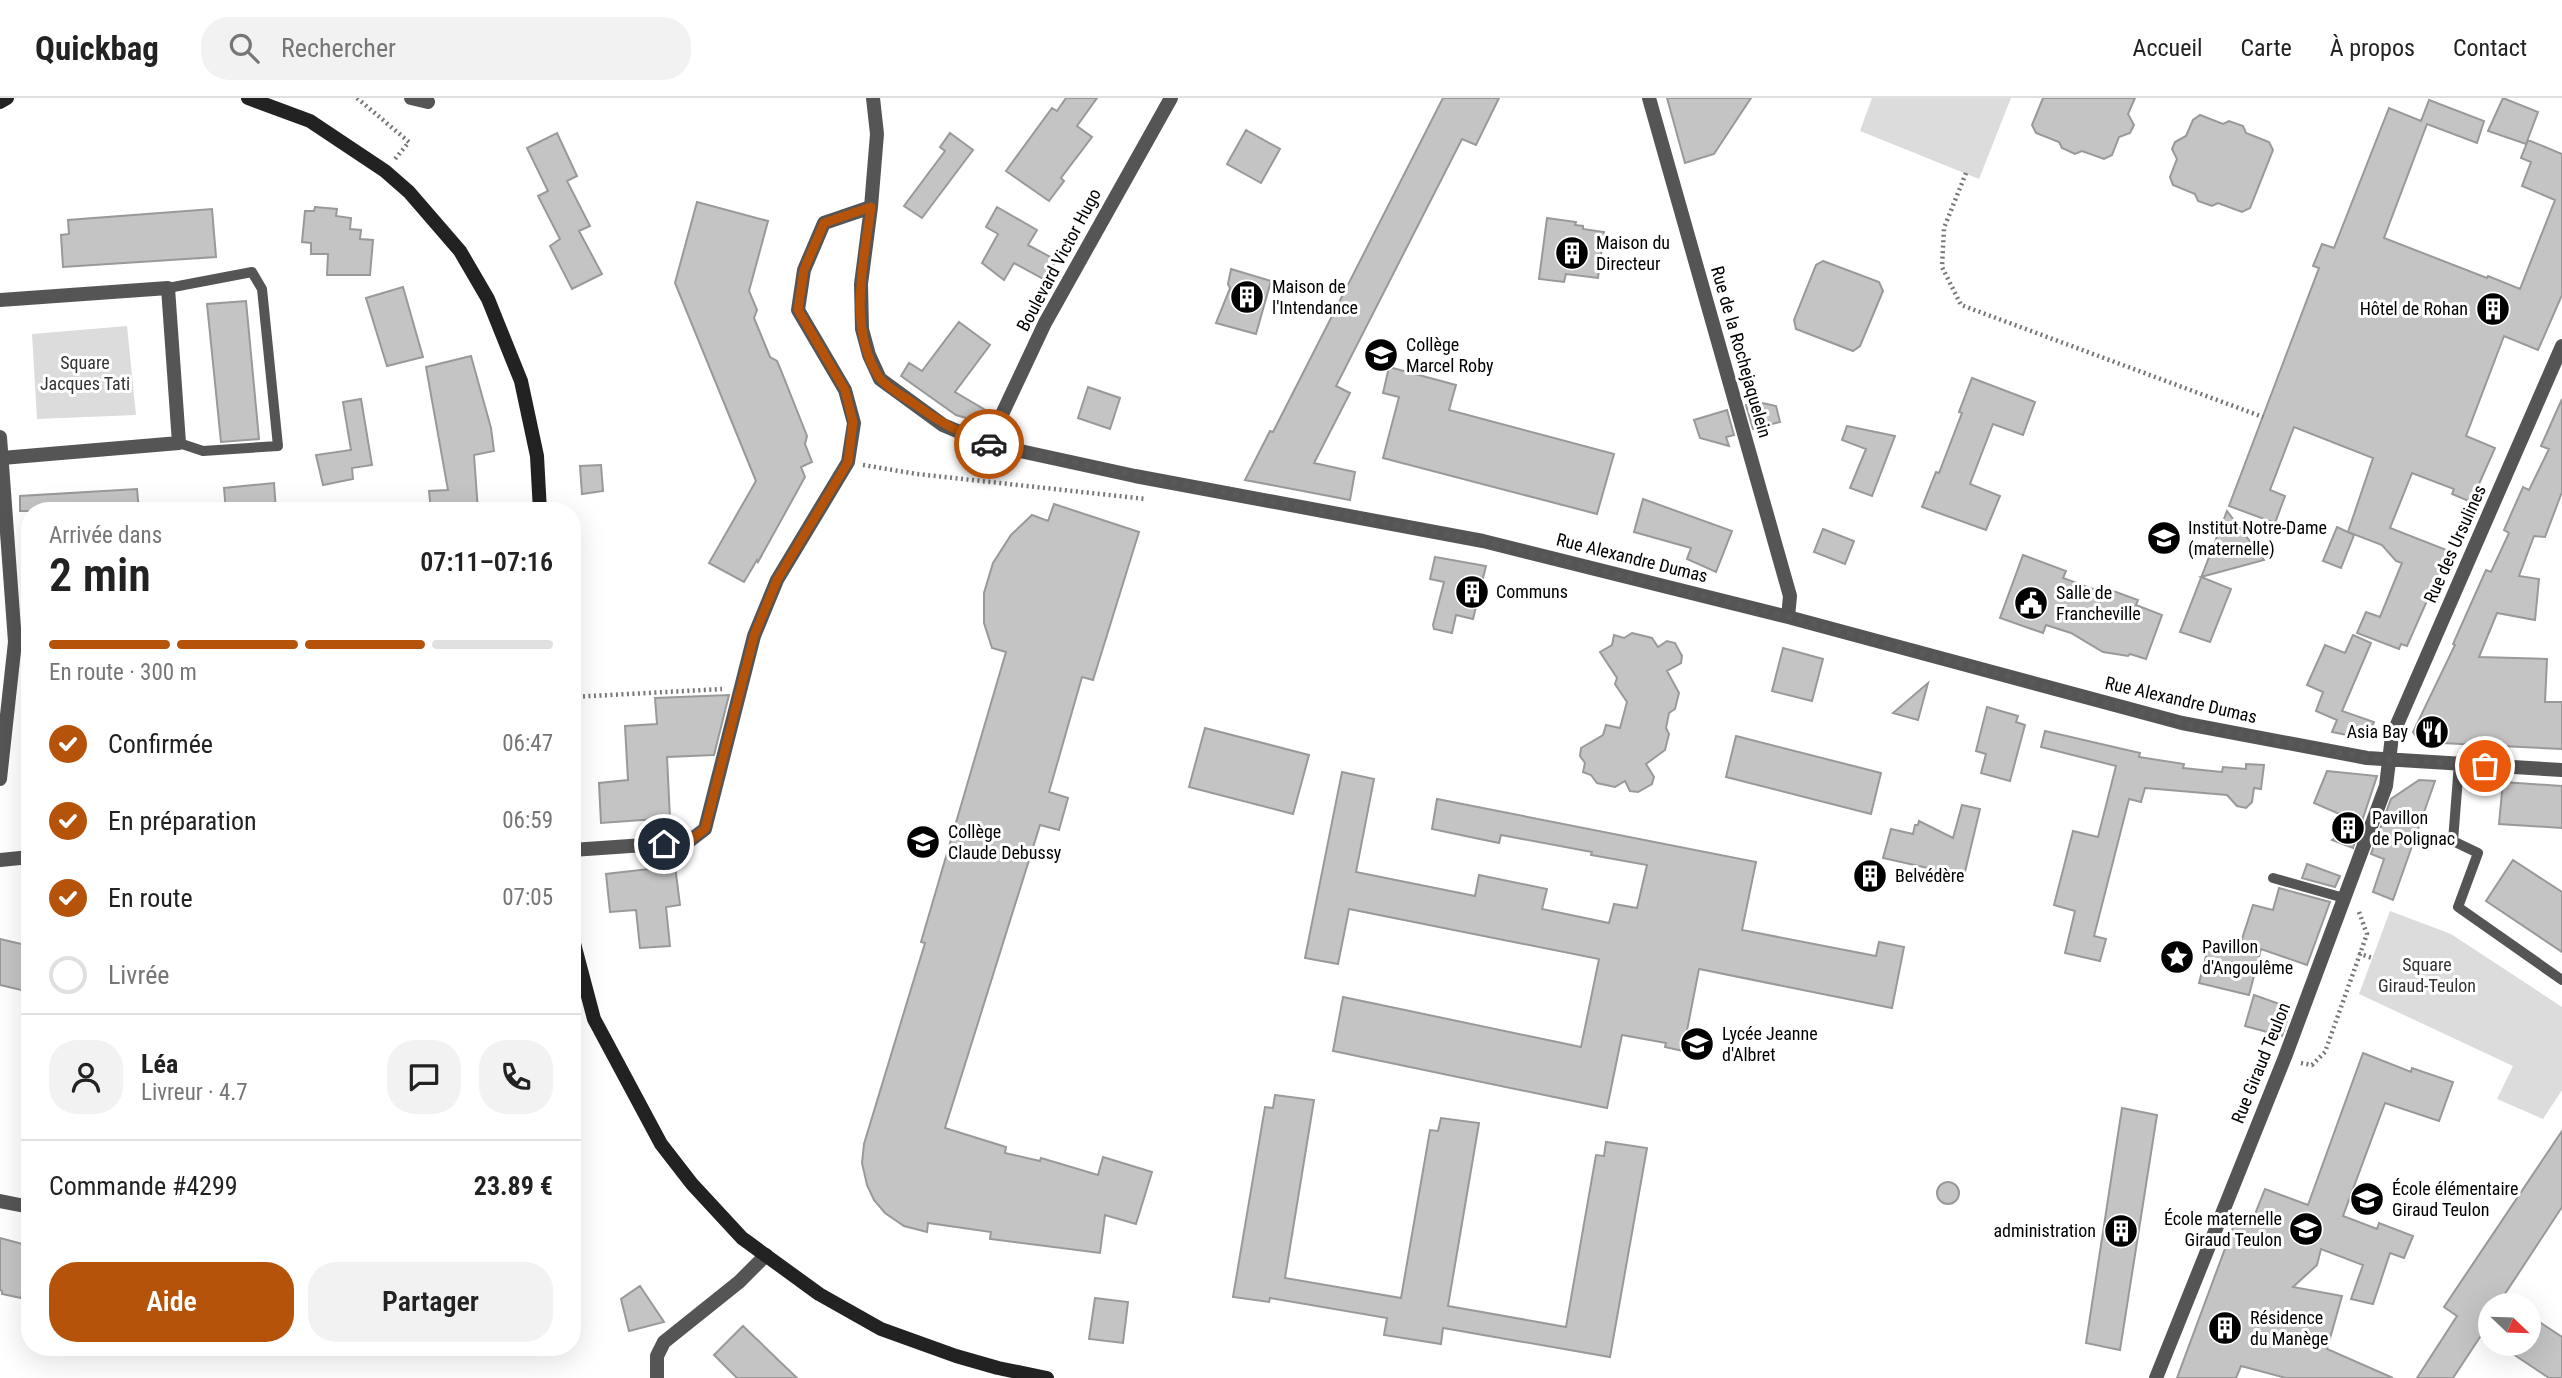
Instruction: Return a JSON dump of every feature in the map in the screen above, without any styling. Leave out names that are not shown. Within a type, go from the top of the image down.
[{"type":"main road","points":[[0,102],[7,98]]},
{"type":"main road","points":[[248,98],[310,121],[385,171],[409,192],[460,251],[488,299],[511,353],[529,409],[537,456],[540,502]]},
{"type":"main road","points":[[581,970],[594,1019],[661,1144],[692,1184],[741,1238],[819,1294],[898,1336],[988,1365],[1048,1378]]},
{"type":"street","points":[[411,98],[428,102]]},
{"type":"street","name":"Rue Alexandre Dumas","points":[[873,98],[877,134],[861,284],[862,328],[869,355],[880,379],[943,425],[988,443],[1135,475],[1483,541],[1788,617],[2182,723],[2367,758],[2562,770]]},
{"type":"street","name":"Boulevard Victor Hugo","points":[[988,443],[1045,323],[1171,98]]},
{"type":"street","name":"Rue de la Rochejaquelein","points":[[1649,98],[1790,596],[1788,617]]},
{"type":"street","points":[[581,849],[688,842],[705,829],[754,636],[777,580],[848,462],[853,422],[845,390],[798,310],[804,270],[824,223],[871,207]]},
{"type":"street","points":[[0,300],[168,288],[179,443],[2,458]]},
{"type":"street","name":"Rue des Ursulines","points":[[2390,759],[2392,736],[2562,346]]},
{"type":"street","points":[[0,437],[15,642],[0,779]]},
{"type":"street","name":"Rue Giraud Teulon","points":[[2157,1378],[2286,1057],[2388,781],[2390,759]]},
{"type":"street","points":[[0,860],[21,859]]},
{"type":"street","points":[[0,1200],[21,1205]]},
{"type":"street","points":[[657,1378],[657,1356],[664,1342],[738,1282],[766,1255]]},
{"type":"lane","points":[[168,288],[252,272],[262,289],[278,446],[203,451],[179,443]]},
{"type":"lane","points":[[2459,764],[2453,841],[2478,853],[2459,907],[2562,980]]},
{"type":"lane","points":[[2273,878],[2344,898]]},
{"type":"path","points":[[357,98],[409,142],[385,171]]},
{"type":"path","points":[[1966,173],[1944,228],[1942,267],[1961,305],[2263,417]]},
{"type":"path","points":[[581,697],[740,689]]},
{"type":"path","points":[[2286,1057],[2312,1065],[2325,1052],[2367,934],[2357,907]]},
{"type":"path","points":[[2360,954],[2372,958]]},
{"type":"green space","points":[[1872,98],[2011,98],[1979,179],[1860,131]]},
{"type":"green space","name":"Square Jacques Tati","points":[[127,326],[136,415],[37,419],[32,334]]},
{"type":"green space","name":"Square Giraud-Teulon","points":[[2390,911],[2451,934],[2562,1007],[2562,1090],[2543,1119],[2497,1099],[2513,1066],[2359,994]]},
{"type":"building","points":[[1066,98],[1097,98],[1077,126],[1092,137],[1061,178],[1064,181],[1049,201],[1006,171],[1052,108],[1057,111]]},
{"type":"building","points":[[1443,98],[1499,98],[1476,145],[1462,139],[1336,386],[1350,393],[1314,463],[1355,472],[1350,500],[1245,480],[1270,431],[1273,432]]},
{"type":"building","points":[[1667,98],[1751,98],[1714,154],[1685,163]]},
{"type":"building","points":[[2043,98],[2135,98],[2128,114],[2134,125],[2130,133],[2119,137],[2112,155],[2104,159],[2082,151],[2075,154],[2062,148],[2059,142],[2036,133],[2032,125]]},
{"type":"building","points":[[2503,98],[2538,112],[2526,144],[2488,131]]},
{"type":"building","points":[[2429,100],[2484,121],[2477,143],[2427,124],[2384,238],[2520,289],[2555,200],[2522,186],[2531,162],[2521,158],[2528,140],[2562,154],[2562,295],[2538,350],[2504,336],[2466,436],[2495,448],[2471,502],[2452,494],[2454,489],[2412,473],[2390,528],[2449,551],[2407,646],[2401,644],[2399,649],[2357,633],[2366,612],[2380,617],[2402,563],[2396,561],[2382,545],[2348,532],[2373,458],[2294,427],[2270,490],[2285,496],[2275,523],[2229,506],[2319,268],[2313,266],[2322,244],[2334,248],[2389,108],[2421,121]]},
{"type":"building","points":[[2200,115],[2223,124],[2229,121],[2243,126],[2246,133],[2269,142],[2273,150],[2250,208],[2242,212],[2218,203],[2212,206],[2198,201],[2195,194],[2173,185],[2170,177],[2177,159],[2172,149],[2175,142],[2186,136],[2193,120]]},
{"type":"building","points":[[1246,130],[1280,149],[1261,183],[1227,164]]},
{"type":"building","points":[[557,133],[577,176],[567,181],[590,226],[579,231],[602,274],[572,289],[550,246],[560,239],[538,196],[548,191],[527,148]]},
{"type":"building","points":[[950,133],[973,150],[922,218],[904,206],[945,151],[940,147]]},
{"type":"building","points":[[697,202],[768,221],[749,291],[757,310],[754,318],[770,357],[777,361],[780,368],[807,436],[805,444],[812,462],[801,467],[805,477],[744,582],[709,563],[756,481],[675,283]]},
{"type":"building","points":[[315,207],[337,209],[336,216],[351,218],[350,229],[361,230],[360,239],[373,240],[370,275],[327,275],[328,254],[311,254],[311,243],[302,242],[305,211],[314,211]]},
{"type":"building","points":[[997,207],[1037,230],[1028,245],[1056,260],[1045,280],[1014,263],[1004,280],[982,263],[998,234],[986,227]]},
{"type":"building","points":[[212,209],[216,257],[63,267],[61,235],[69,234],[68,220]]},
{"type":"building","name":"Maison du Directeur","points":[[1547,218],[1576,222],[1575,225],[1583,226],[1583,229],[1604,232],[1598,278],[1566,274],[1564,282],[1539,279]]},
{"type":"building","points":[[1823,261],[1879,282],[1883,291],[1860,346],[1853,351],[1796,329],[1794,320],[1816,265]]},
{"type":"building","name":"Maison de l'Intendance","points":[[1231,269],[1271,281],[1256,334],[1216,323],[1230,288],[1228,284]]},
{"type":"building","points":[[403,287],[423,357],[387,366],[366,298]]},
{"type":"building","points":[[246,301],[259,439],[221,442],[207,304]]},
{"type":"building","points":[[959,322],[990,345],[955,392],[992,414],[987,424],[956,415],[901,376],[909,363],[922,371]]},
{"type":"building","points":[[471,356],[491,428],[494,451],[474,455],[477,502],[430,502],[429,491],[448,490],[426,367]]},
{"type":"building","points":[[1389,367],[1456,385],[1449,410],[1614,454],[1597,514],[1383,458],[1399,397],[1383,393]]},
{"type":"building","points":[[1972,378],[2035,402],[2023,435],[1993,424],[1970,484],[2000,496],[1986,530],[1922,507],[1936,472],[1939,473]]},
{"type":"building","points":[[1088,387],[1120,398],[1110,429],[1078,418]]},
{"type":"building","points":[[361,399],[372,465],[352,468],[353,479],[323,485],[316,455],[351,450],[343,402]]},
{"type":"building","points":[[2562,399],[2562,492],[2545,537],[2534,536],[2519,576],[2539,579],[2535,620],[2497,613],[2479,657],[2547,659],[2545,702],[2562,702],[2562,749],[2421,742],[2413,732],[2455,645],[2453,644],[2486,570],[2491,572],[2509,533],[2504,530],[2523,487],[2529,490],[2549,449],[2541,446]]},
{"type":"building","points":[[1758,402],[1776,406],[1780,422],[1753,429],[1746,405]]},
{"type":"building","points":[[1727,410],[1734,435],[1726,437],[1729,446],[1700,438],[1694,420]]},
{"type":"building","points":[[1847,426],[1895,436],[1872,496],[1850,488],[1866,449],[1842,440]]},
{"type":"building","points":[[601,465],[603,491],[582,494],[580,466]]},
{"type":"building","points":[[274,483],[275,502],[225,502],[224,488]]},
{"type":"building","points":[[137,489],[138,502],[21,502],[20,511],[20,496]]},
{"type":"building","points":[[1643,499],[1732,531],[1716,572],[1687,559],[1691,548],[1634,532]]},
{"type":"building","points":[[1054,504],[1139,532],[1093,680],[1082,677],[1049,792],[1068,798],[1059,830],[1040,825],[945,1128],[1006,1147],[1005,1153],[1040,1161],[1041,1158],[1098,1175],[1103,1157],[1152,1172],[1136,1224],[1105,1215],[1100,1253],[990,1239],[991,1232],[928,1223],[927,1232],[904,1226],[885,1213],[874,1200],[862,1163],[864,1144],[925,943],[921,942],[1006,652],[992,648],[984,623],[984,593],[993,563],[1011,535],[1032,515],[1048,521]]},
{"type":"building","points":[[2227,511],[2264,560],[2201,577]]},
{"type":"building","points":[[2337,527],[2354,535],[2341,568],[2323,561]]},
{"type":"building","points":[[1823,529],[1854,541],[1845,564],[1814,552]]},
{"type":"building","points":[[2023,555],[2066,571],[2063,578],[2106,594],[2108,589],[2138,600],[2136,605],[2162,615],[2146,659],[2130,654],[2128,656],[2103,652],[2071,633],[2046,625],[2043,633],[2000,618]]},
{"type":"building","points":[[1435,557],[1486,566],[1473,619],[1456,615],[1452,633],[1434,629],[1433,625],[1444,582],[1430,579]]},
{"type":"building","points":[[2201,577],[2231,589],[2210,642],[2180,632]]},
{"type":"building","points":[[1632,633],[1652,638],[1658,647],[1667,641],[1675,643],[1682,656],[1681,663],[1667,671],[1679,693],[1675,709],[1669,713],[1666,728],[1669,734],[1665,750],[1646,764],[1654,777],[1652,784],[1638,792],[1630,791],[1625,781],[1615,787],[1597,783],[1591,775],[1583,772],[1585,763],[1580,756],[1581,748],[1603,735],[1606,725],[1620,728],[1627,702],[1615,684],[1617,678],[1600,652],[1612,645],[1614,635],[1624,638]]},
{"type":"building","points":[[2353,635],[2371,643],[2342,711],[2374,722],[2367,739],[2332,732],[2337,720],[2316,711],[2323,692],[2307,685],[2325,645],[2345,653]]},
{"type":"building","points":[[1783,648],[1823,659],[1812,701],[1772,691]]},
{"type":"building","points":[[1928,683],[1918,720],[1893,713]]},
{"type":"building","points":[[729,695],[714,755],[667,757],[670,818],[601,823],[599,783],[628,780],[625,726],[657,724],[655,698]]},
{"type":"building","points":[[1987,707],[2018,716],[2016,722],[2025,725],[2010,781],[1981,773],[1986,754],[1976,751]]},
{"type":"building","points":[[1205,728],[1309,755],[1293,814],[1189,787]]},
{"type":"building","points":[[2045,731],[2140,753],[2139,757],[2184,764],[2183,768],[2222,772],[2223,767],[2246,769],[2246,764],[2264,765],[2261,789],[2254,788],[2252,802],[2246,808],[2237,806],[2227,795],[2145,788],[2141,802],[2129,799],[2094,936],[2106,939],[2100,961],[2065,953],[2075,911],[2054,905],[2073,831],[2098,837],[2116,766],[2041,747]]},
{"type":"building","points":[[1736,736],[1881,773],[1871,814],[1726,777]]},
{"type":"building","name":"Pavillon de Polignac","points":[[2327,771],[2377,776],[2353,848],[2332,840],[2339,835],[2335,833],[2342,815],[2314,803]]},
{"type":"building","points":[[1342,772],[1374,779],[1356,872],[1475,896],[1479,875],[1547,889],[1542,909],[1609,923],[1614,904],[1637,908],[1647,865],[1501,835],[1499,843],[1432,829],[1437,799],[1756,862],[1742,930],[1876,956],[1879,942],[1904,947],[1892,1008],[1699,969],[1683,1051],[1665,1047],[1666,1043],[1622,1035],[1607,1108],[1333,1051],[1343,997],[1581,1047],[1599,959],[1349,909],[1338,964],[1305,958]]},
{"type":"building","points":[[2419,780],[2435,781],[2393,900],[2373,892],[2384,859],[2371,854],[2391,799]]},
{"type":"building","points":[[2503,782],[2562,786],[2562,828],[2499,824]]},
{"type":"building","points":[[1962,805],[1980,809],[1964,876],[1883,858],[1891,829],[1913,834],[1919,821],[1953,838]]},
{"type":"building","points":[[2513,860],[2562,892],[2562,952],[2486,901]]},
{"type":"building","points":[[2307,864],[2340,876],[2335,887],[2302,878]]},
{"type":"building","points":[[675,866],[680,905],[666,907],[670,946],[640,948],[636,910],[610,912],[606,874]]},
{"type":"building","points":[[2279,888],[2330,902],[2307,965],[2261,949],[2249,995],[2199,983],[2210,941],[2239,948],[2253,905],[2273,910]]},
{"type":"building","points":[[0,939],[21,944],[21,990],[0,985]]},
{"type":"building","points":[[2254,995],[2291,1008],[2282,1036],[2245,1026]]},
{"type":"building","points":[[2363,1053],[2411,1072],[2412,1068],[2453,1082],[2439,1121],[2385,1103],[2343,1216],[2377,1229],[2379,1223],[2413,1236],[2404,1258],[2390,1253],[2373,1304],[2351,1299],[2363,1265],[2321,1249],[2317,1265],[2293,1287],[2342,1296],[2327,1349],[2393,1378],[2286,1378],[2241,1366],[2236,1378],[2177,1378],[2236,1219],[2251,1224],[2265,1189],[2308,1205]]},
{"type":"building","points":[[1275,1095],[1314,1100],[1285,1278],[1401,1298],[1430,1130],[1438,1131],[1441,1118],[1479,1123],[1448,1306],[1566,1327],[1596,1155],[1604,1156],[1606,1142],[1647,1148],[1610,1357],[1443,1328],[1441,1344],[1384,1335],[1387,1318],[1270,1298],[1269,1302],[1233,1297],[1265,1107],[1273,1108]]},
{"type":"building","name":"administration","points":[[2122,1108],[2157,1115],[2120,1350],[2086,1343]]},
{"type":"building","points":[[2562,1131],[2562,1207],[2506,1293],[2478,1293],[2478,1340],[2453,1378],[2417,1378],[2457,1316],[2444,1307]]},
{"type":"building","points":[[1944,1182],[1952,1182],[1959,1189],[1959,1197],[1952,1204],[1944,1204],[1937,1197],[1937,1189]]},
{"type":"building","points":[[0,1238],[21,1244],[21,1298],[2,1294]]},
{"type":"building","points":[[640,1286],[664,1322],[629,1331],[621,1299]]},
{"type":"building","points":[[1095,1298],[1128,1302],[1123,1343],[1089,1339]]},
{"type":"building","points":[[2541,1323],[2562,1337],[2562,1378],[2549,1378],[2516,1356],[2541,1356]]},
{"type":"building","points":[[743,1326],[797,1378],[737,1378],[714,1355]]},
{"type":"way so far","points":[[989,444],[1135,475],[1483,541],[1788,617],[2182,723],[2367,758],[2485,766]]},
{"type":"place","name":"Maison du Directeur","points":[[1572,253]]},
{"type":"place","name":"Maison de l'Intendance","points":[[1247,297]]},
{"type":"place","name":"Hôtel de Rohan","points":[[2493,309]]},
{"type":"place","name":"Collège Marcel Roby","points":[[1381,355]]},
{"type":"place","name":"Institut Notre-Dame (maternelle)","points":[[2164,538]]},
{"type":"place","name":"Communs","points":[[1472,592]]},
{"type":"place","name":"Salle de Francheville","points":[[2031,603]]},
{"type":"place","name":"Asia Bay","points":[[2432,732]]},
{"type":"place","name":"Pavillon de Polignac","points":[[2348,828]]},
{"type":"place","name":"Collège Claude Debussy","points":[[923,842]]},
{"type":"place","name":"Belvédère","points":[[1870,876]]},
{"type":"place","name":"Pavillon d'Angoulême","points":[[2177,957]]},
{"type":"place","name":"Lycée Jeanne d'Albret","points":[[1697,1044]]},
{"type":"place","name":"École élémentaire Giraud Teulon","points":[[2367,1199]]},
{"type":"place","name":"École maternelle Giraud Teulon","points":[[2306,1229]]},
{"type":"place","name":"administration","points":[[2121,1231]]},
{"type":"place","name":"Résidence du Manège","points":[[2225,1328]]},
{"type":"route","points":[[664,844],[688,842],[705,829],[754,636],[777,580],[848,462],[853,422],[845,390],[798,310],[804,270],[824,223],[871,207],[861,284],[862,328],[869,355],[880,379],[943,425],[989,444]]}]
